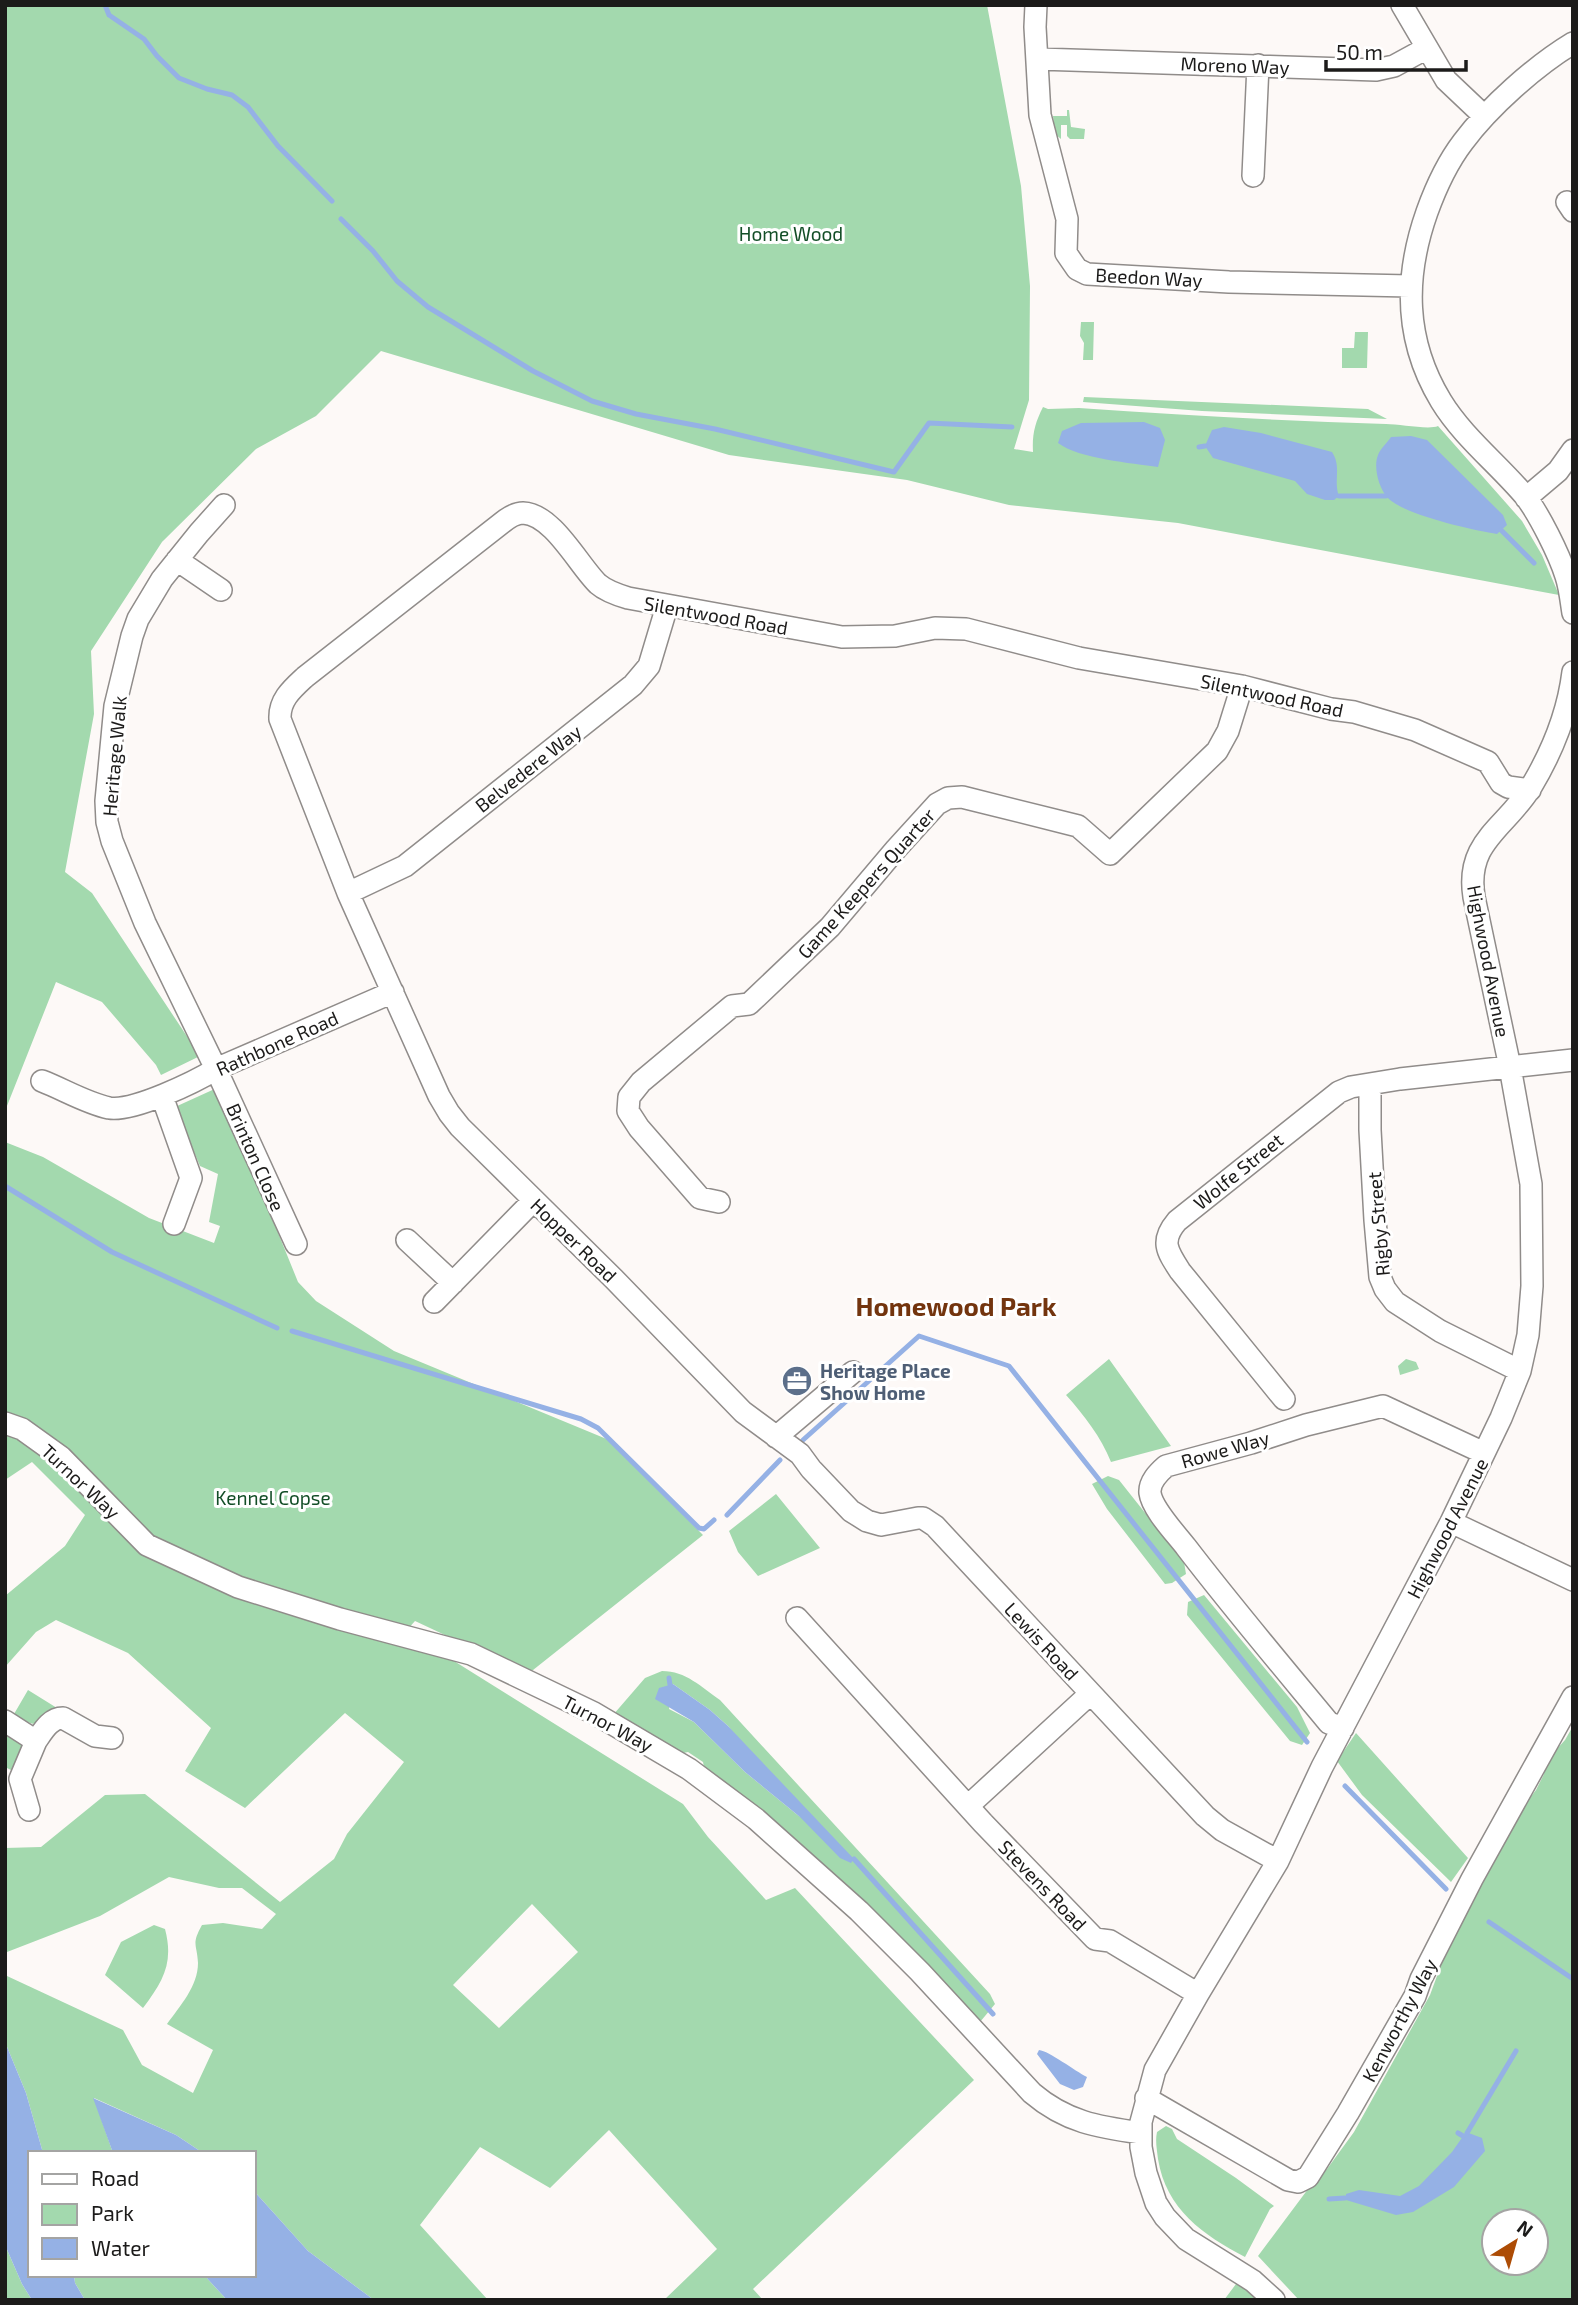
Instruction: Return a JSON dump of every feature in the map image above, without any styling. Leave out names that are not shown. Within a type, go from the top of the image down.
[{"type":"street","name":"Beedon Way","points":[[1036,5],[1041,122],[1067,219],[1066,253],[1077,269],[1087,274],[1208,281],[1410,286]]},
{"type":"street","points":[[1402,5],[1446,80],[1484,116]]},
{"type":"street","points":[[1573,43],[1538,68],[1484,116],[1455,153],[1439,181],[1420,234],[1410,286],[1415,336],[1433,387],[1465,431],[1526,498],[1566,573],[1573,613]]},
{"type":"street","name":"Moreno Way","points":[[1039,59],[1376,69],[1394,66],[1427,48]]},
{"type":"street","points":[[1253,176],[1258,65]]},
{"type":"street","points":[[1526,498],[1558,471],[1573,450]]},
{"type":"street","name":"Heritage Walk","points":[[216,1069],[145,923],[112,841],[107,822],[106,801],[115,706],[138,619],[177,560],[224,505]]},
{"type":"street","name":"Silentwood Road","points":[[393,992],[348,893],[280,719],[282,704],[297,685],[503,522],[523,513],[550,528],[597,583],[628,598],[842,637],[895,636],[936,628],[966,628],[1079,658],[1242,686],[1331,709],[1354,712],[1415,730],[1488,762],[1501,783],[1508,787],[1530,790]]},
{"type":"street","points":[[177,560],[221,590]]},
{"type":"street","name":"Belvedere Way","points":[[348,893],[405,866],[633,685],[649,666],[667,606]]},
{"type":"street","name":"Highwood Avenue","points":[[1274,2300],[1254,2281],[1197,2246],[1170,2225],[1156,2203],[1143,2159],[1140,2133],[1146,2098],[1155,2070],[1278,1861],[1322,1767],[1451,1522],[1501,1418],[1520,1371],[1528,1335],[1532,1286],[1531,1184],[1510,1067],[1474,897],[1472,873],[1480,851],[1530,790],[1568,717],[1573,671]]},
{"type":"street","name":"Game Keepers Quarter","points":[[719,1202],[700,1198],[628,1111],[629,1097],[641,1082],[732,1006],[749,1004],[830,927],[895,849],[937,804],[948,798],[962,797],[1079,827],[1110,854],[1217,751],[1228,731],[1242,686]]},
{"type":"street","name":"Rathbone Road","points":[[42,1081],[111,1108],[120,1108],[162,1096],[193,1083],[216,1069],[393,992]]},
{"type":"street","name":"Hopper Road","points":[[393,992],[449,1113],[743,1412],[800,1454]]},
{"type":"street","name":"Wolfe Street","points":[[1284,1399],[1180,1271],[1166,1241],[1168,1231],[1339,1092],[1370,1084],[1573,1060]]},
{"type":"street","name":"Brinton Close","points":[[216,1069],[296,1244]]},
{"type":"street","name":"Rigby Street","points":[[1370,1084],[1375,1220],[1380,1277],[1385,1289],[1395,1302],[1440,1331],[1520,1371]]},
{"type":"street","points":[[162,1096],[191,1178],[174,1224]]},
{"type":"street","points":[[434,1302],[533,1201]]},
{"type":"street","points":[[407,1240],[453,1283]]},
{"type":"street","points":[[776,1437],[853,1372]]},
{"type":"street","name":"Rowe Way","points":[[1343,1728],[1329,1723],[1157,1510],[1150,1494],[1151,1483],[1166,1466],[1306,1425],[1383,1406],[1484,1453]]},
{"type":"street","name":"Turnor Way","points":[[5,1423],[22,1429],[61,1457],[147,1545],[238,1587],[340,1619],[471,1654],[594,1713],[665,1754],[756,1819],[849,1902],[911,1962],[1044,2103],[1056,2111],[1089,2124],[1140,2133]]},
{"type":"street","name":"Lewis Road","points":[[800,1454],[851,1511],[867,1521],[881,1525],[923,1518],[935,1526],[1211,1822],[1278,1861]]},
{"type":"street","points":[[1451,1522],[1573,1580]]},
{"type":"street","name":"Stevens Road","points":[[797,1618],[968,1806],[1095,1939],[1110,1941],[1198,1994]]},
{"type":"street","points":[[968,1806],[1090,1693]]},
{"type":"street","name":"Kenworthy Way","points":[[1146,2098],[1287,2180],[1298,2182],[1308,2177],[1415,1996],[1472,1879],[1573,1697]]},
{"type":"street","points":[[29,1810],[20,1779],[36,1741],[48,1724],[63,1718],[95,1736],[112,1738]]},
{"type":"street","points":[[5,1721],[36,1741]]},
{"type":"green space","name":"Home Wood","points":[[5,5],[987,5],[1021,186],[1030,286],[1029,400],[1014,449],[1033,452],[1035,429],[1043,407],[1438,426],[1522,521],[1542,555],[1559,595],[1178,523],[1009,505],[907,480],[729,455],[381,351],[316,416],[256,449],[162,542],[91,651],[94,714],[65,872],[92,893],[200,1056],[161,1075],[156,1065],[102,1002],[56,982],[5,1111]]},
{"type":"green space","points":[[1067,110],[1071,127],[1085,129],[1084,139],[1070,139],[1067,136],[1067,125],[1061,125],[1061,139],[1055,134],[1053,116],[1067,116]]},
{"type":"green space","points":[[1081,322],[1094,322],[1093,360],[1083,360]]},
{"type":"green space","points":[[1355,332],[1368,332],[1367,368],[1342,368],[1342,348],[1354,348]]},
{"type":"green space","points":[[1084,397],[1368,409],[1387,419],[1202,411],[1083,402]]},
{"type":"green space","name":"Kennel Copse","points":[[219,1087],[298,1282],[316,1301],[394,1351],[609,1440],[703,1535],[528,1674],[415,1621],[406,1631],[683,1804],[708,1837],[766,1900],[795,1888],[974,2080],[753,2289],[763,2300],[664,2300],[717,2249],[609,2130],[550,2188],[480,2147],[420,2225],[488,2300],[374,2300],[308,2251],[256,2193],[256,2151],[200,2151],[176,2135],[94,2098],[112,2151],[42,2151],[26,2093],[5,2042],[5,1848],[41,1847],[105,1795],[145,1794],[280,1902],[334,1859],[347,1834],[404,1762],[345,1713],[245,1808],[185,1771],[211,1728],[128,1653],[56,1620],[36,1632],[5,1667],[5,1596],[65,1546],[85,1515],[32,1462],[5,1480],[5,1142],[43,1157],[149,1218],[214,1243],[220,1226],[209,1222],[218,1174],[200,1166],[175,1107]],"holes":[[[169,1877],[219,1888],[242,1888],[276,1914],[262,1929],[223,1923],[202,1925],[196,1941],[198,1963],[195,1980],[167,2024],[213,2050],[193,2093],[142,2065],[123,2030],[7,1976],[7,1952],[100,1916]],[[532,1904],[578,1952],[499,2028],[453,1985]]]},
{"type":"green space","points":[[1109,1359],[1171,1446],[1111,1462],[1092,1427],[1066,1395]]},
{"type":"green space","points":[[1406,1359],[1416,1362],[1419,1369],[1400,1375],[1398,1366]]},
{"type":"green space","points":[[1108,1476],[1119,1480],[1184,1562],[1186,1574],[1172,1583],[1165,1584],[1107,1509],[1092,1484]]},
{"type":"green space","points":[[776,1494],[820,1548],[758,1576],[738,1552],[729,1531]]},
{"type":"green space","points":[[1204,1595],[1297,1707],[1310,1733],[1302,1745],[1290,1741],[1187,1615],[1188,1602]]},
{"type":"green space","points":[[662,1671],[679,1674],[720,1700],[990,1994],[995,2004],[980,2022],[705,1772],[703,1762],[688,1752],[679,1754],[613,1715],[645,1678]],"holes":[[[673,1684],[728,1726],[800,1817],[745,1772],[694,1722],[669,1709]]]},
{"type":"green space","points":[[28,1690],[57,1708],[36,1724],[14,1714]]},
{"type":"green space","points":[[1573,1726],[1573,2300],[1299,2300],[1258,2256],[1354,2132],[1430,1995],[1437,1976],[1438,1963],[1522,1808],[1536,1790],[1544,1774],[1546,1761],[1565,1740]]},
{"type":"green space","points":[[1356,1733],[1468,1858],[1451,1882],[1362,1795],[1337,1761]]},
{"type":"green space","points":[[16,1734],[23,1748],[11,1770],[5,1767],[5,1736]]},
{"type":"green space","points":[[154,1925],[165,1929],[167,1962],[161,1980],[143,2008],[105,1975],[121,1942]]},
{"type":"green space","points":[[1166,2126],[1172,2129],[1177,2139],[1274,2206],[1245,2257],[1201,2230],[1178,2206],[1169,2192],[1162,2177],[1156,2142],[1157,2132]]},
{"type":"green space","points":[[5,2245],[22,2284],[32,2300],[5,2300]]},
{"type":"green space","points":[[74,2277],[206,2277],[227,2300],[85,2300]]},
{"type":"green space","points":[[1239,2280],[1256,2300],[1224,2300]]},
{"type":"water","points":[[1144,422],[1160,428],[1165,440],[1158,467],[1092,457],[1058,443],[1062,431],[1081,423]]},
{"type":"water","points":[[1224,427],[1261,433],[1332,452],[1336,463],[1339,496],[1334,500],[1325,500],[1307,494],[1295,481],[1213,458],[1205,446],[1212,430]]},
{"type":"water","points":[[1411,436],[1427,440],[1503,515],[1507,525],[1497,534],[1472,529],[1423,516],[1395,504],[1387,497],[1378,477],[1378,455],[1391,437]]},
{"type":"water","points":[[673,1684],[728,1726],[854,1859],[851,1863],[840,1858],[800,1817],[745,1772],[694,1722],[655,1699],[659,1688]]},
{"type":"water","points":[[5,2042],[26,2093],[42,2151],[28,2151],[28,2277],[74,2277],[85,2300],[32,2300],[5,2245]]},
{"type":"water","points":[[1039,2050],[1087,2077],[1083,2087],[1074,2090],[1060,2084],[1037,2054]]},
{"type":"water","points":[[93,2098],[176,2135],[200,2151],[112,2151]]},
{"type":"water","points":[[1466,2132],[1482,2138],[1485,2151],[1454,2187],[1413,2212],[1396,2215],[1346,2200],[1346,2194],[1359,2190],[1400,2196],[1419,2186],[1452,2152]]},
{"type":"water","points":[[256,2193],[308,2251],[374,2300],[227,2300],[206,2277],[256,2277]]},
{"type":"waterway","points":[[105,5],[109,15],[144,39],[179,78],[232,95],[248,107],[278,146],[332,201]]},
{"type":"waterway","points":[[341,219],[373,251],[397,281],[428,307],[533,371],[592,401],[636,414],[715,429],[894,472],[929,423],[1012,427]]},
{"type":"waterway","points":[[1199,447],[1205,446]]},
{"type":"waterway","points":[[1339,496],[1386,496]]},
{"type":"waterway","points":[[1501,530],[1534,563]]},
{"type":"waterway","points":[[5,1186],[112,1252],[277,1328]]},
{"type":"waterway","points":[[292,1331],[581,1419],[598,1428],[699,1528],[704,1529],[714,1520]]},
{"type":"waterway","points":[[803,1440],[919,1336],[1009,1366],[1307,1742]]},
{"type":"waterway","points":[[727,1515],[780,1460]]},
{"type":"waterway","points":[[669,1678],[670,1685]]},
{"type":"waterway","points":[[1345,1786],[1446,1889]]},
{"type":"waterway","points":[[854,1859],[993,2014]]},
{"type":"waterway","points":[[1489,1922],[1573,1979]]},
{"type":"waterway","points":[[1467,2133],[1516,2051]]},
{"type":"waterway","points":[[1458,2133],[1463,2136]]},
{"type":"waterway","points":[[1329,2199],[1345,2198]]},
{"type":"place","name":"Heritage Place Show Home","points":[[797,1381]]},
{"type":"district","name":"Homewood Park","points":[[956,1305]]}]
